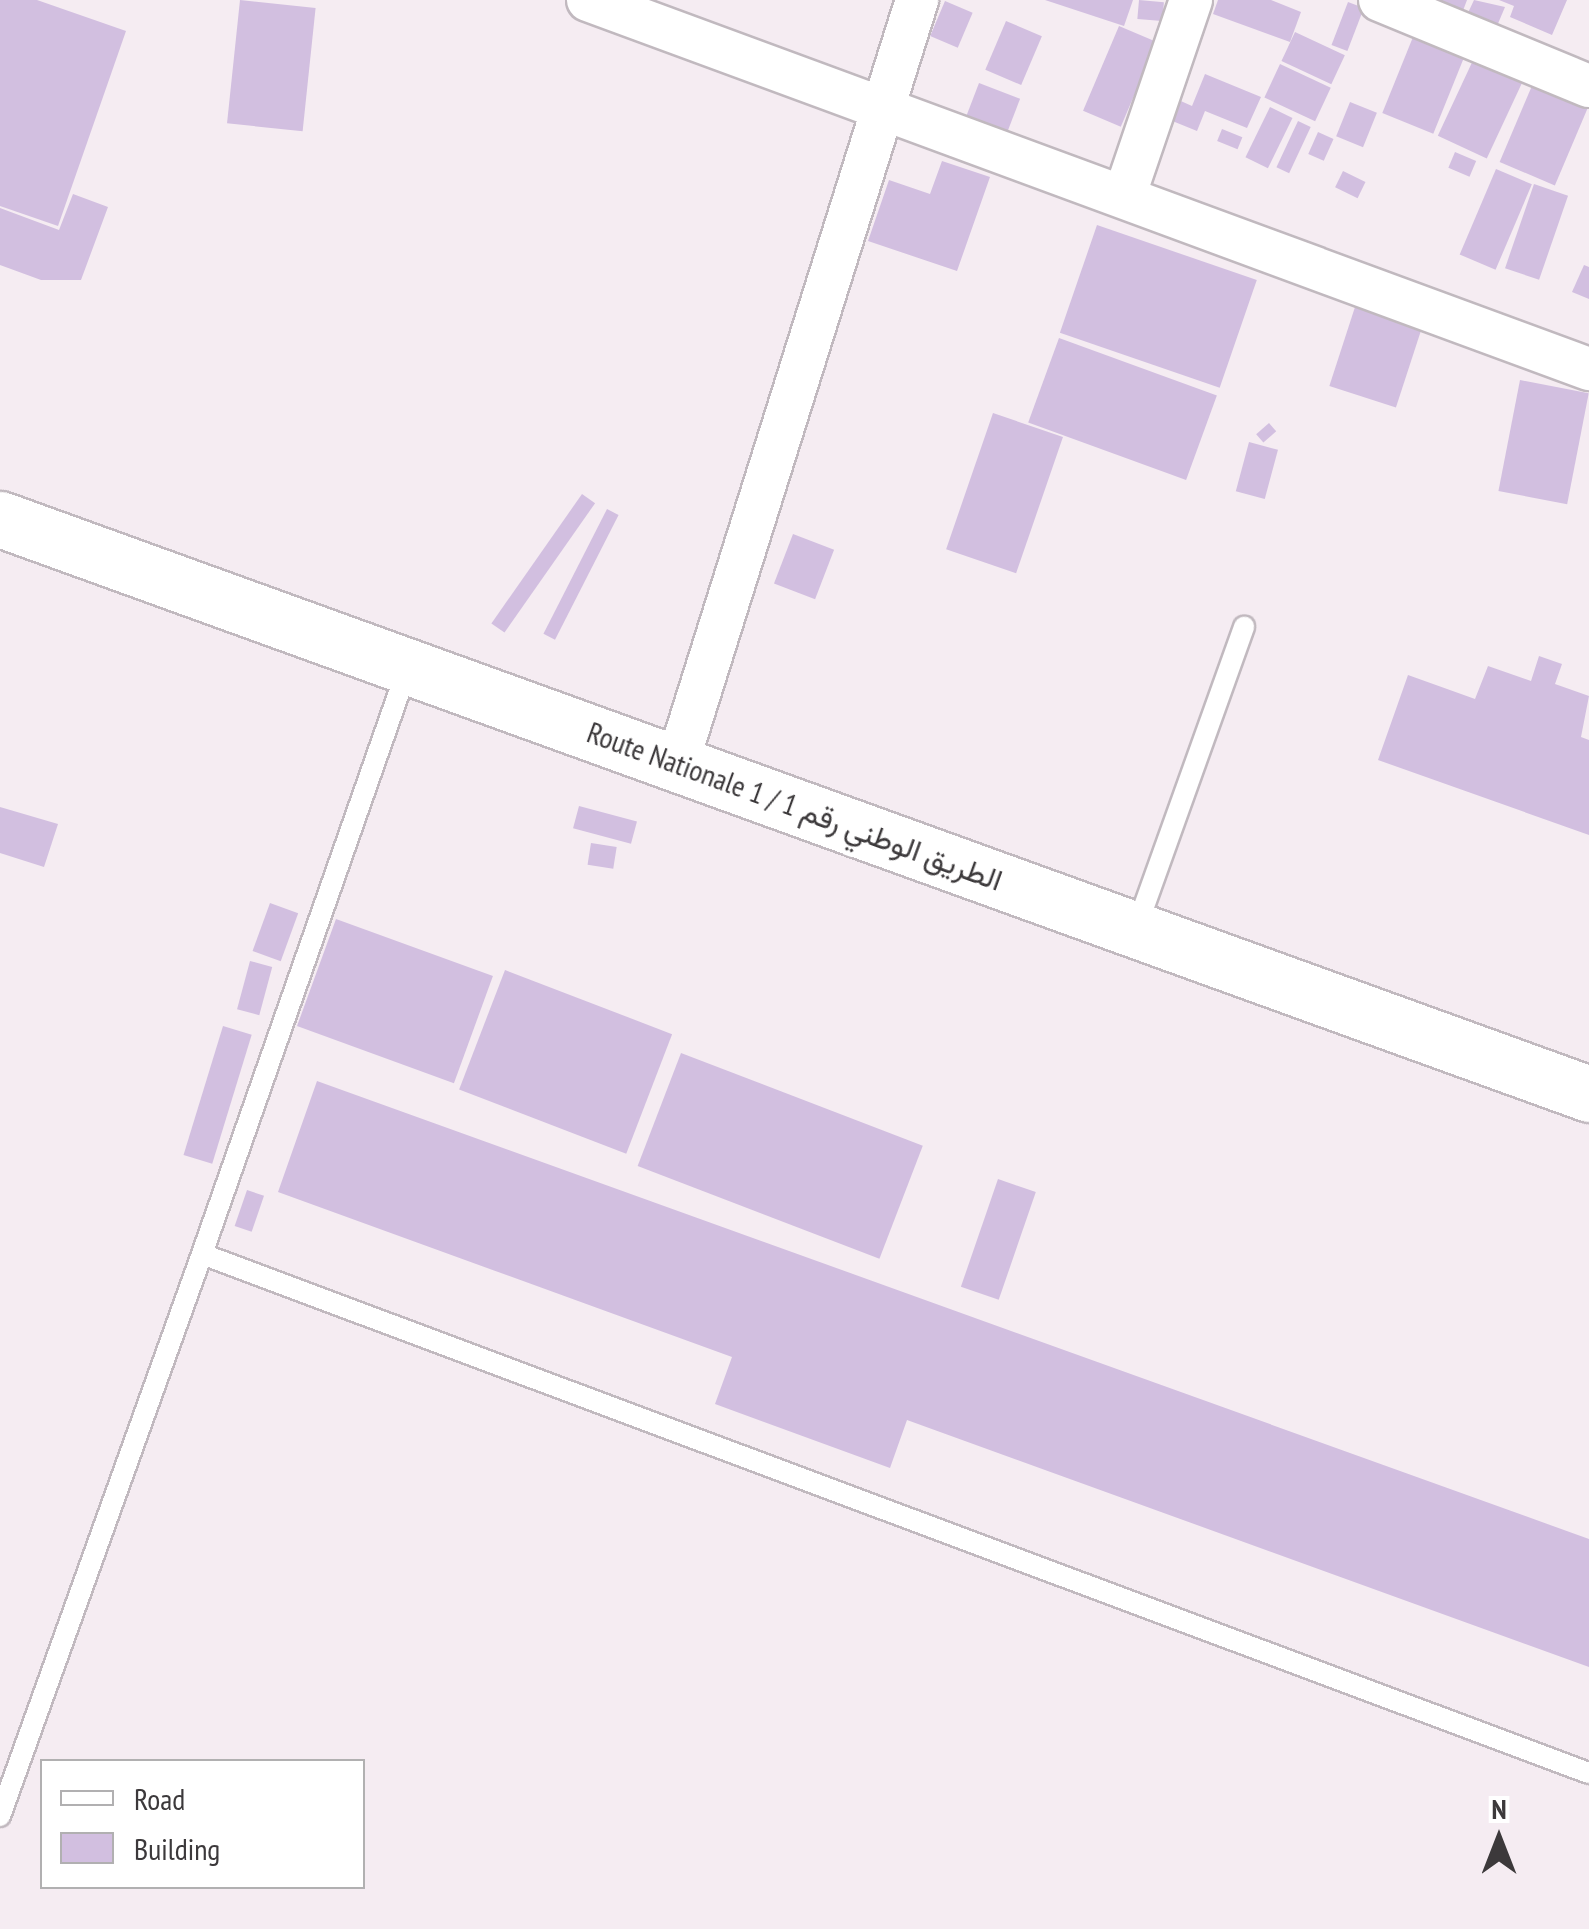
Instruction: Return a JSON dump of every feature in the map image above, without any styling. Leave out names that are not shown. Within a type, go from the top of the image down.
[{"type":"main road","name":"Route Nationale 1 / الطريق الوطني رقم 1","points":[[0,519],[1589,1094]]},
{"type":"street","points":[[588,0],[878,100],[1589,368]]},
{"type":"street","points":[[677,764],[878,100],[917,0]]},
{"type":"street","points":[[1125,194],[1192,0]]},
{"type":"street","points":[[1380,0],[1589,86]]},
{"type":"lane","points":[[1136,929],[1244,627]]},
{"type":"lane","points":[[0,1816],[408,668]]},
{"type":"lane","points":[[202,1254],[1589,1774]]},
{"type":"building","points":[[0,0],[37,0],[126,31],[58,226],[0,206]]},
{"type":"building","points":[[240,0],[316,8],[303,131],[227,123]]},
{"type":"building","points":[[1045,0],[1133,0],[1124,26]]},
{"type":"building","points":[[1139,0],[1164,2],[1162,21],[1137,19]]},
{"type":"building","points":[[1218,0],[1271,0],[1301,12],[1290,42],[1213,14]]},
{"type":"building","points":[[1422,0],[1467,0],[1461,16]]},
{"type":"building","points":[[1474,0],[1505,7],[1497,26],[1467,15]]},
{"type":"building","points":[[1499,0],[1567,0],[1552,35],[1510,17],[1514,6]]},
{"type":"building","points":[[945,1],[973,13],[958,48],[930,36]]},
{"type":"building","points":[[1348,2],[1364,8],[1347,51],[1332,45]]},
{"type":"building","points":[[1006,21],[1042,36],[1021,85],[985,70]]},
{"type":"building","points":[[1119,26],[1157,42],[1121,127],[1083,111]]},
{"type":"building","points":[[1295,32],[1345,55],[1331,84],[1281,61]]},
{"type":"building","points":[[1413,37],[1464,58],[1433,134],[1382,113]]},
{"type":"building","points":[[1475,56],[1524,79],[1487,159],[1438,136]]},
{"type":"building","points":[[1280,64],[1331,88],[1315,121],[1264,98]]},
{"type":"building","points":[[1205,74],[1261,97],[1247,128],[1205,111],[1197,131],[1165,118],[1174,98],[1192,106]]},
{"type":"building","points":[[1534,81],[1589,104],[1555,185],[1500,162]]},
{"type":"building","points":[[979,83],[1020,99],[1008,131],[966,116]]},
{"type":"building","points":[[1350,102],[1377,113],[1363,147],[1336,136]]},
{"type":"building","points":[[1270,107],[1292,118],[1268,168],[1245,157]]},
{"type":"building","points":[[1298,121],[1311,127],[1289,173],[1276,167]]},
{"type":"building","points":[[1222,129],[1242,137],[1238,149],[1217,141]]},
{"type":"building","points":[[1318,132],[1334,139],[1324,161],[1308,154]]},
{"type":"building","points":[[1455,152],[1476,161],[1470,177],[1448,168]]},
{"type":"building","points":[[942,161],[990,177],[957,271],[868,241],[889,180],[930,194]]},
{"type":"building","points":[[1496,169],[1532,184],[1496,270],[1460,255]]},
{"type":"building","points":[[1343,171],[1365,182],[1358,198],[1335,187]]},
{"type":"building","points":[[1534,184],[1568,196],[1539,280],[1505,268]]},
{"type":"building","points":[[73,194],[108,207],[81,280],[41,280],[0,265],[0,208],[59,230]]},
{"type":"building","points":[[1097,225],[1257,280],[1220,388],[1060,333]]},
{"type":"building","points":[[1584,265],[1589,267],[1589,299],[1572,292]]},
{"type":"building","points":[[1355,307],[1422,329],[1396,408],[1329,386]]},
{"type":"building","points":[[1059,338],[1217,395],[1186,480],[1028,423]]},
{"type":"building","points":[[1520,380],[1589,393],[1567,504],[1498,491]]},
{"type":"building","points":[[993,413],[1063,437],[1016,573],[946,549]]},
{"type":"building","points":[[1269,423],[1276,431],[1263,442],[1256,434]]},
{"type":"building","points":[[1249,442],[1278,450],[1265,499],[1236,491]]},
{"type":"building","points":[[582,494],[595,503],[504,633],[491,623]]},
{"type":"building","points":[[607,509],[619,515],[555,640],[543,634]]},
{"type":"building","points":[[793,534],[834,550],[815,599],[774,583]]},
{"type":"building","points":[[1539,656],[1562,664],[1555,684],[1589,696],[1581,737],[1589,740],[1589,835],[1378,760],[1408,675],[1475,699],[1488,666],[1531,681]]},
{"type":"building","points":[[579,806],[637,822],[631,844],[573,828]]},
{"type":"building","points":[[0,807],[58,824],[44,867],[0,853]]},
{"type":"building","points":[[591,843],[617,847],[613,869],[588,865]]},
{"type":"building","points":[[270,903],[298,913],[281,961],[253,951]]},
{"type":"building","points":[[336,919],[493,976],[454,1083],[297,1026]]},
{"type":"building","points":[[250,961],[272,967],[259,1015],[237,1009]]},
{"type":"building","points":[[505,970],[672,1034],[626,1154],[459,1089]]},
{"type":"building","points":[[223,1026],[252,1035],[212,1164],[184,1155]]},
{"type":"building","points":[[681,1053],[923,1146],[879,1259],[638,1166]]},
{"type":"building","points":[[317,1081],[1589,1539],[1589,1667],[907,1420],[890,1468],[715,1404],[732,1357],[278,1192]]},
{"type":"building","points":[[998,1179],[1036,1192],[999,1300],[961,1287]]},
{"type":"building","points":[[247,1190],[264,1196],[252,1232],[235,1226]]}]
